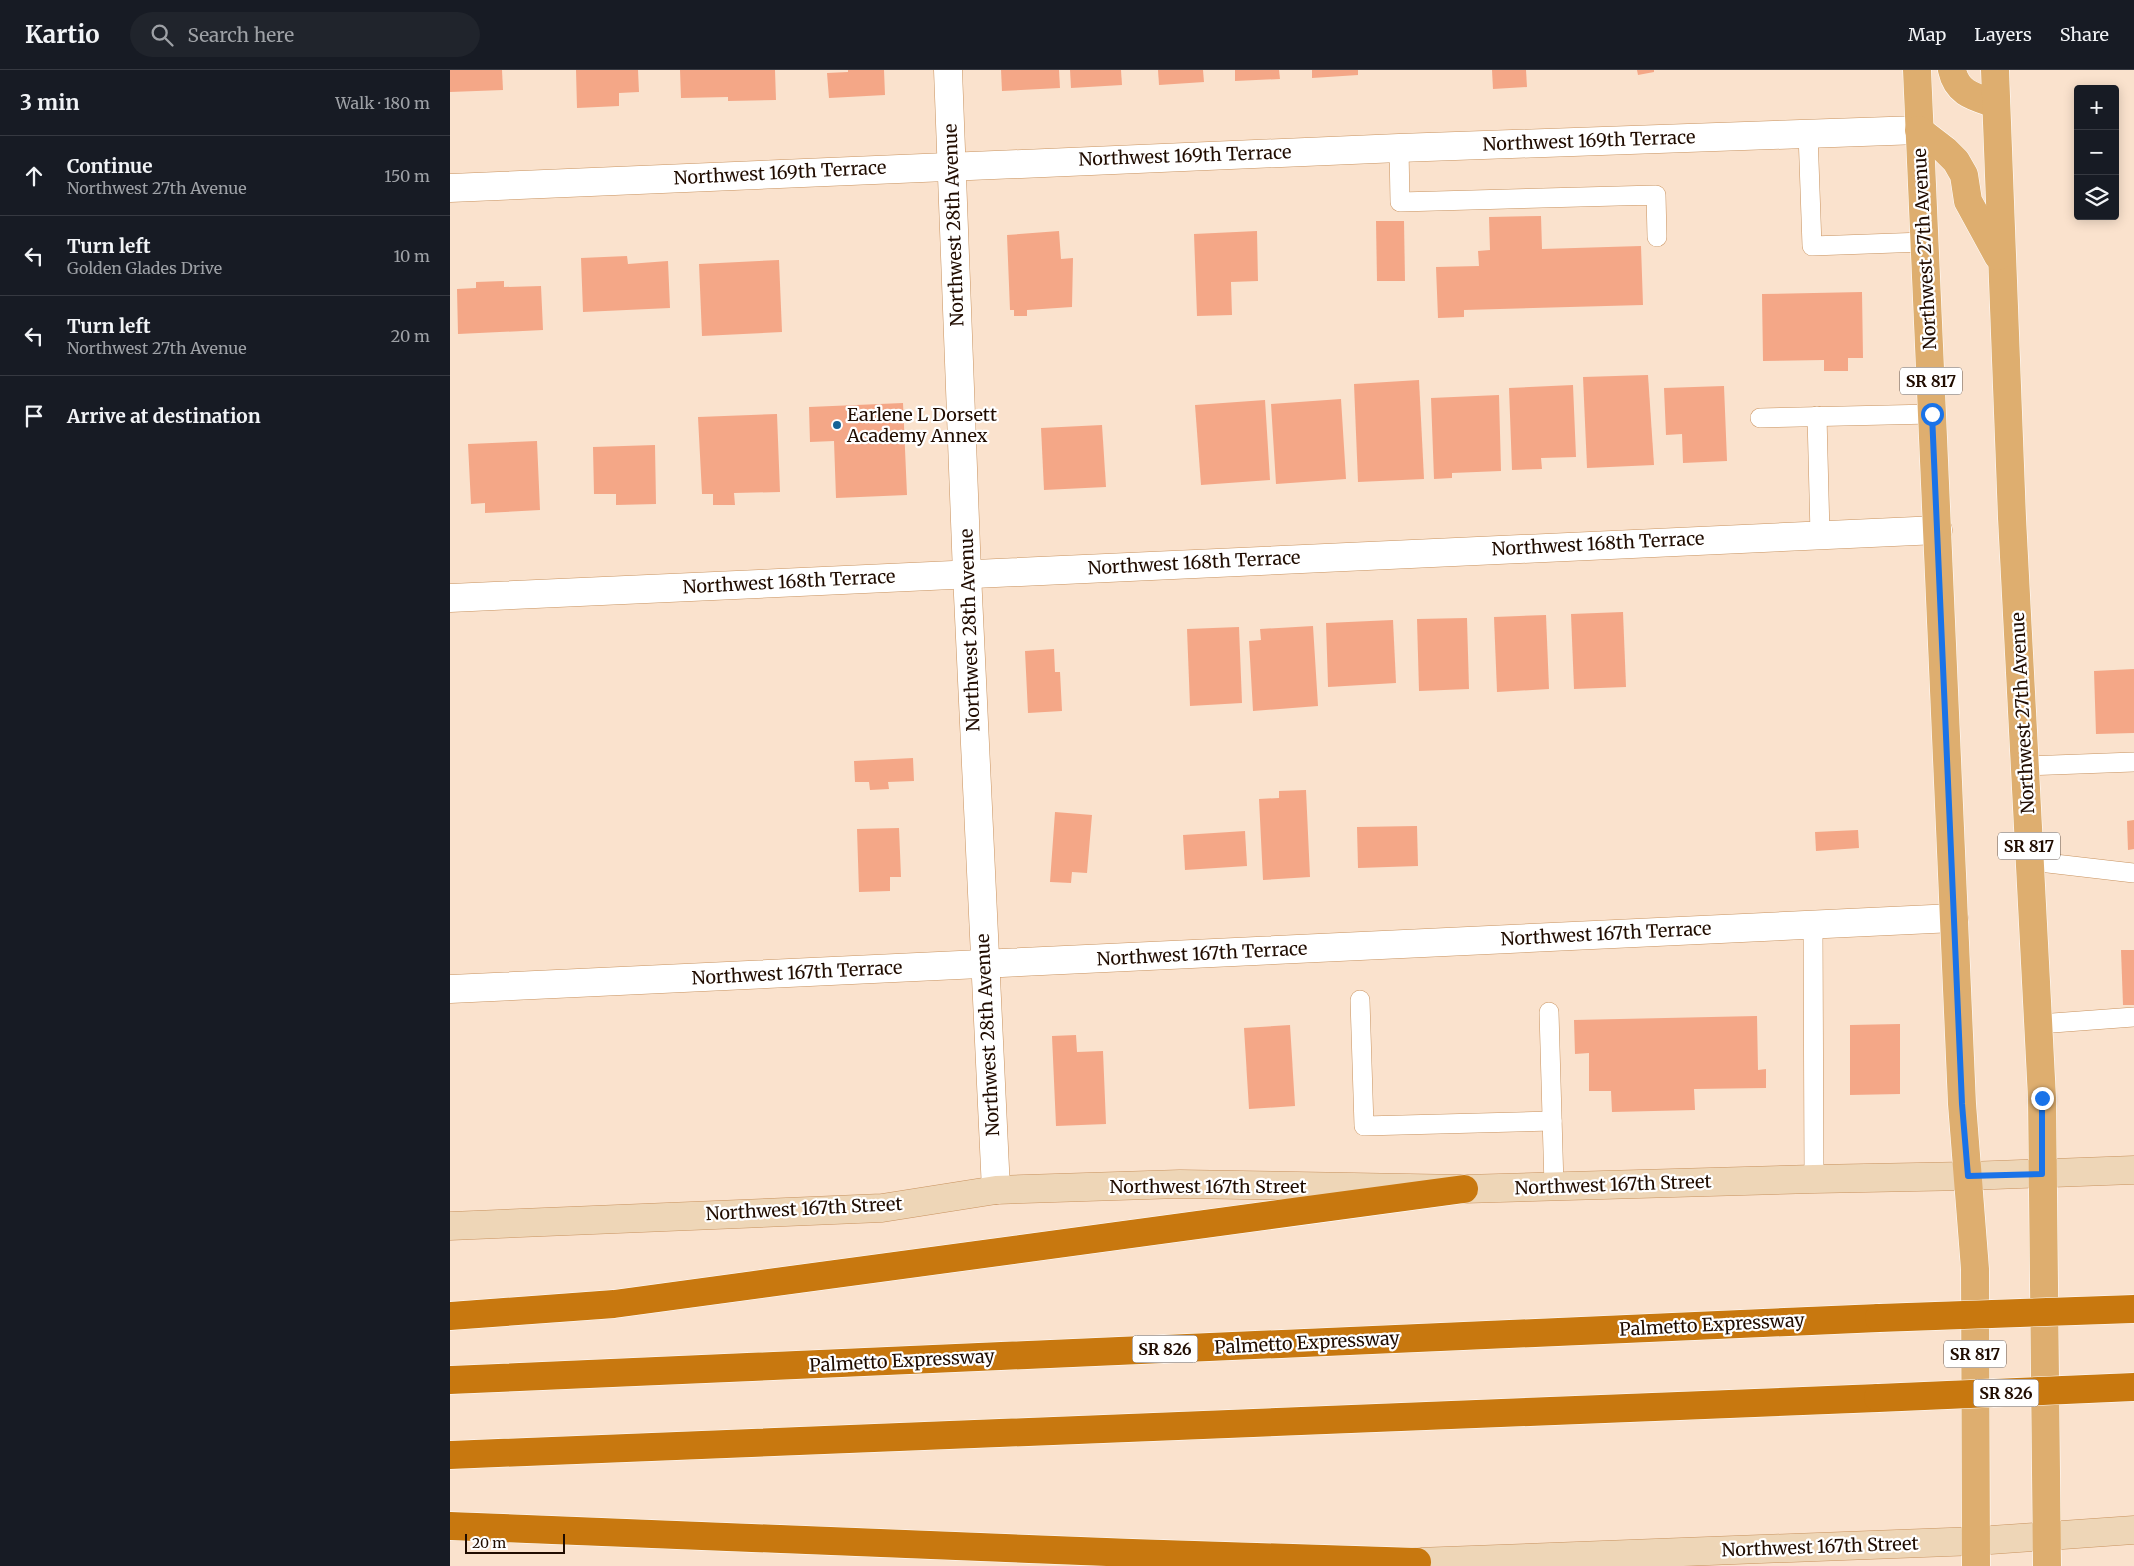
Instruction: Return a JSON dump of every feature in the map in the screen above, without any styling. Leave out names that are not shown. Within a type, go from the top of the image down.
[{"type":"highway","points":[[450,1316],[614,1304],[1464,1189]]},
{"type":"highway","name":"Palmetto Expressway","points":[[450,1380],[1879,1318],[2134,1309]]},
{"type":"highway","name":"SR 826","points":[[450,1455],[2134,1388]]},
{"type":"highway","points":[[450,1526],[1142,1554],[1417,1562]]},
{"type":"main road","name":"Northwest 27th Avenue","points":[[1917,70],[1962,1104],[1975,1269],[1976,1553]]},
{"type":"main road","points":[[1952,70],[1960,89],[1970,96],[1996,104]]},
{"type":"main road","name":"Northwest 27th Avenue","points":[[1994,70],[2001,261],[2039,1024],[2047,1566]]},
{"type":"main road","points":[[1919,130],[1956,161],[1964,175],[1968,201],[2001,261]]},
{"type":"street","name":"Northwest 28th Avenue","points":[[948,70],[967,574],[996,1190]]},
{"type":"street","name":"Northwest 169th Terrace","points":[[450,188],[1399,148],[1919,130]]},
{"type":"street","name":"Northwest 168th Terrace","points":[[450,598],[1938,530]]},
{"type":"street","name":"Northwest 167th Terrace","points":[[450,989],[1954,918]]},
{"type":"street","name":"Northwest 167th Street","points":[[450,1226],[882,1208],[996,1190],[1180,1184],[1464,1189],[2134,1170]]},
{"type":"street","name":"Northwest 167th Street","points":[[1386,1566],[1417,1562],[1976,1553],[2046,1534],[2134,1530]]},
{"type":"lane","points":[[1808,134],[1812,246],[1924,242]]},
{"type":"lane","points":[[1399,148],[1400,202],[1656,195],[1658,237]]},
{"type":"lane","points":[[1760,418],[1932,414]]},
{"type":"lane","points":[[1817,416],[1820,534]]},
{"type":"lane","points":[[2025,766],[2134,762]]},
{"type":"lane","points":[[2030,861],[2134,873]]},
{"type":"lane","points":[[1813,924],[1814,1179]]},
{"type":"lane","points":[[1360,1000],[1364,1126],[1552,1121]]},
{"type":"lane","points":[[1549,1012],[1554,1186]]},
{"type":"lane","points":[[2039,1024],[2134,1017]]},
{"type":"building","points":[[450,70],[502,70],[503,90],[450,92]]},
{"type":"building","points":[[576,70],[638,70],[639,92],[619,93],[619,106],[577,108]]},
{"type":"building","points":[[680,70],[775,70],[776,100],[728,101],[728,97],[681,98]]},
{"type":"building","points":[[848,70],[884,70],[885,95],[829,98],[827,73],[848,72]]},
{"type":"building","points":[[1001,70],[1059,70],[1060,88],[1002,91]]},
{"type":"building","points":[[1070,70],[1121,70],[1122,85],[1071,88]]},
{"type":"building","points":[[1158,70],[1203,70],[1204,82],[1159,85]]},
{"type":"building","points":[[1235,70],[1279,70],[1280,79],[1235,81]]},
{"type":"building","points":[[1312,70],[1358,70],[1358,75],[1312,78]]},
{"type":"building","points":[[1492,70],[1526,70],[1527,87],[1493,89]]},
{"type":"building","points":[[1637,70],[1654,70],[1654,72],[1638,75]]},
{"type":"building","points":[[1541,216],[1542,249],[1641,246],[1643,305],[1464,310],[1464,317],[1438,318],[1436,267],[1479,266],[1478,251],[1490,250],[1489,217]]},
{"type":"building","points":[[1376,221],[1404,221],[1405,281],[1377,281]]},
{"type":"building","points":[[1059,231],[1061,259],[1073,258],[1072,307],[1027,310],[1027,316],[1014,316],[1014,310],[1010,310],[1007,235]]},
{"type":"building","points":[[1257,231],[1258,281],[1231,282],[1232,315],[1197,316],[1194,234]]},
{"type":"building","points":[[627,256],[628,264],[668,261],[670,308],[583,312],[581,258]]},
{"type":"building","points":[[779,260],[782,332],[702,336],[699,264]]},
{"type":"building","points":[[504,281],[504,287],[541,286],[543,330],[458,334],[457,289],[476,288],[476,282]]},
{"type":"building","points":[[1862,292],[1863,358],[1848,358],[1848,371],[1824,371],[1824,360],[1763,361],[1762,294]]},
{"type":"building","points":[[1648,375],[1654,465],[1587,468],[1583,377]]},
{"type":"building","points":[[1419,380],[1424,479],[1358,482],[1354,384]]},
{"type":"building","points":[[1573,385],[1576,457],[1541,458],[1542,469],[1512,470],[1509,388]]},
{"type":"building","points":[[1724,386],[1727,461],[1683,463],[1682,434],[1666,435],[1664,388]]},
{"type":"building","points":[[1499,395],[1501,471],[1452,473],[1452,478],[1434,479],[1431,398]]},
{"type":"building","points":[[1341,399],[1346,479],[1276,484],[1271,404]]},
{"type":"building","points":[[1265,400],[1270,480],[1201,485],[1195,405]]},
{"type":"building","points":[[903,403],[907,495],[836,498],[834,441],[810,442],[809,407]]},
{"type":"building","points":[[777,414],[780,492],[734,493],[735,505],[713,505],[713,494],[702,494],[698,417]]},
{"type":"building","points":[[1102,425],[1106,487],[1044,490],[1041,428]]},
{"type":"building","points":[[537,441],[540,510],[485,513],[485,503],[471,504],[468,444]]},
{"type":"building","points":[[655,445],[656,504],[616,505],[616,494],[594,494],[593,447]]},
{"type":"building","points":[[1623,612],[1626,687],[1574,689],[1571,614]]},
{"type":"building","points":[[1546,615],[1549,689],[1497,692],[1494,617]]},
{"type":"building","points":[[1467,618],[1469,689],[1419,691],[1417,619]]},
{"type":"building","points":[[1393,620],[1396,683],[1328,687],[1326,623]]},
{"type":"building","points":[[1313,626],[1318,706],[1253,711],[1249,641],[1261,640],[1260,629]]},
{"type":"building","points":[[1239,627],[1242,703],[1190,706],[1187,629]]},
{"type":"building","points":[[1054,649],[1055,672],[1060,672],[1062,711],[1028,713],[1025,651]]},
{"type":"building","points":[[2134,669],[2134,733],[2096,734],[2094,671]]},
{"type":"building","points":[[913,758],[914,781],[888,782],[889,789],[870,790],[869,782],[855,782],[854,761]]},
{"type":"building","points":[[1306,790],[1310,877],[1263,880],[1259,799],[1279,798],[1279,791]]},
{"type":"building","points":[[1055,812],[1092,815],[1087,873],[1072,872],[1071,883],[1050,882]]},
{"type":"building","points":[[2134,820],[2134,849],[2128,850],[2127,821]]},
{"type":"building","points":[[1417,826],[1418,866],[1358,868],[1357,827]]},
{"type":"building","points":[[899,828],[901,877],[890,877],[890,891],[859,892],[857,829]]},
{"type":"building","points":[[1858,830],[1859,848],[1816,851],[1815,832]]},
{"type":"building","points":[[1245,831],[1247,866],[1185,870],[1183,835]]},
{"type":"building","points":[[2121,950],[2134,950],[2134,1005],[2123,1005]]},
{"type":"building","points":[[1757,1016],[1758,1070],[1766,1069],[1766,1088],[1694,1089],[1695,1110],[1612,1112],[1611,1091],[1589,1091],[1589,1053],[1575,1054],[1574,1020]]},
{"type":"building","points":[[1900,1024],[1900,1094],[1850,1095],[1850,1025]]},
{"type":"building","points":[[1290,1025],[1295,1106],[1249,1109],[1244,1028]]},
{"type":"building","points":[[1076,1035],[1077,1052],[1103,1051],[1106,1124],[1056,1126],[1052,1036]]},
{"type":"place","name":"Earlene L Dorsett Academy Annex","points":[[837,425]]},
{"type":"route","points":[[1932,414],[1962,1104],[1968,1176],[2042,1174],[2042,1098]]}]
